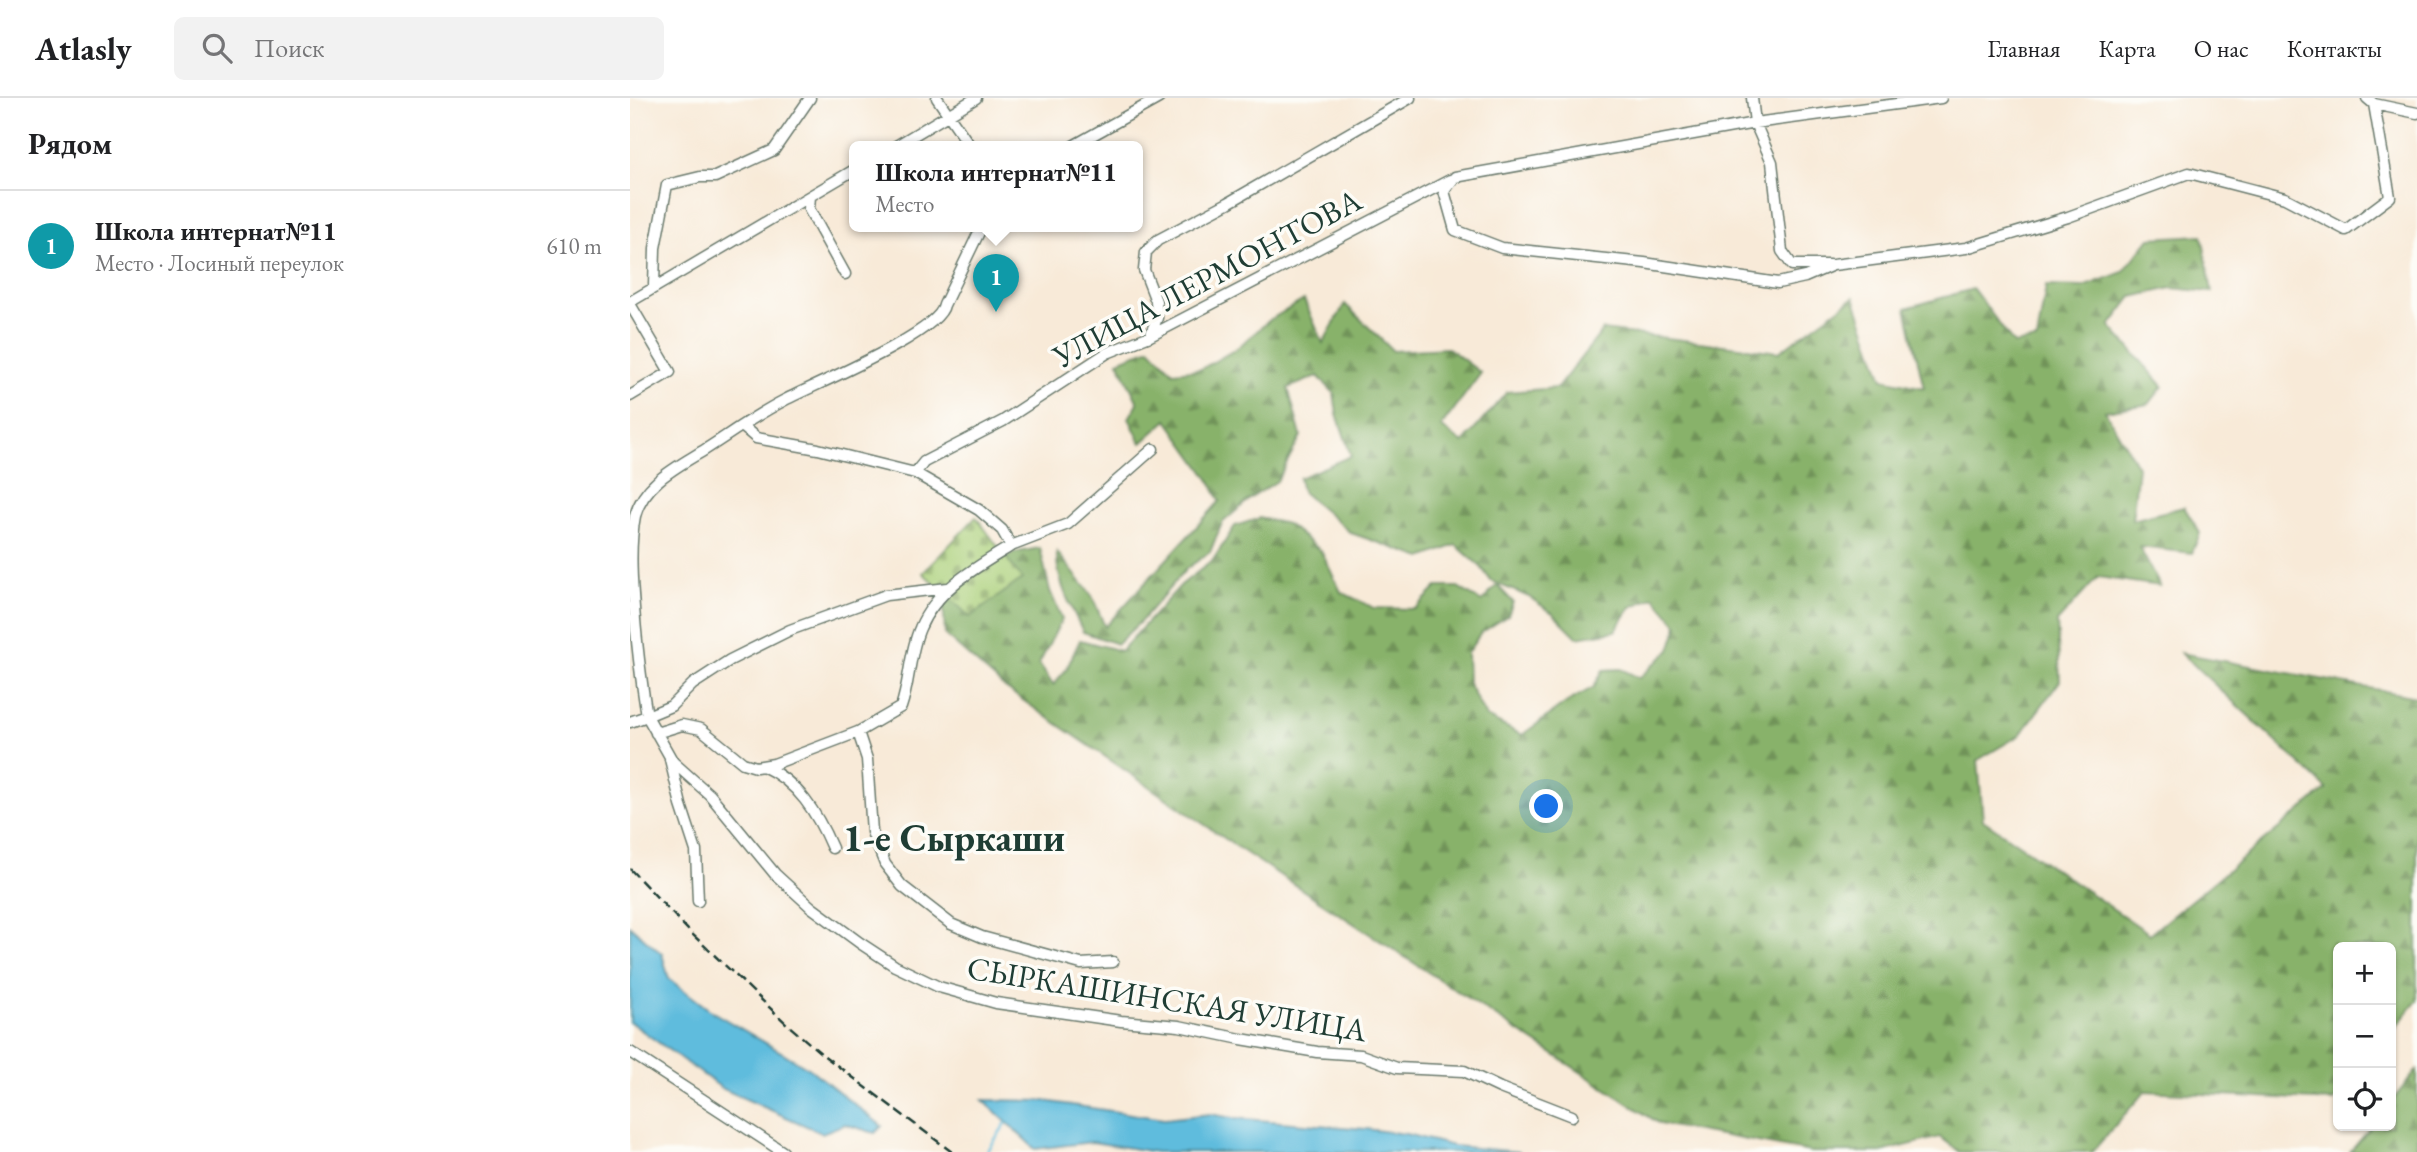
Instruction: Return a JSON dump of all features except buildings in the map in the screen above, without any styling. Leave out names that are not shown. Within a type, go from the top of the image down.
[{"type":"street","points":[[654,288],[655,248],[667,185],[700,177],[715,177],[774,150],[810,98]]},
{"type":"street","points":[[937,98],[967,141]]},
{"type":"street","points":[[904,141],[976,98]]},
{"type":"street","points":[[1082,141],[1159,98]]},
{"type":"street","points":[[1150,336],[1157,318],[1156,301],[1144,270],[1146,253],[1158,240],[1228,203],[1410,98]]},
{"type":"street","points":[[1752,98],[1755,123],[1772,162],[1782,251],[1792,265],[1833,265],[1966,248],[2068,217],[2189,173],[2285,198],[2346,230],[2390,197],[2370,101],[2417,113]]},
{"type":"street","name":"УЛИЦА ЛЕРМОНТОВА","points":[[915,473],[924,462],[1003,421],[1107,354],[1150,336],[1455,177],[1755,123],[1941,98]]},
{"type":"street","points":[[630,396],[670,372],[630,303],[849,173]]},
{"type":"street","points":[[1455,177],[1444,191],[1455,230],[1502,248],[1644,263],[1778,283],[1805,278],[1833,265]]},
{"type":"street","points":[[810,196],[809,209],[845,274]]},
{"type":"street","points":[[636,643],[631,559],[635,515],[647,490],[670,471],[782,401],[838,376],[924,328],[943,311],[979,232]]},
{"type":"street","points":[[742,426],[756,438],[818,449],[915,473],[979,510],[1002,530],[1011,545]]},
{"type":"street","points":[[656,733],[682,725],[701,729],[743,764],[762,766],[774,764],[858,732],[901,707],[920,628],[933,604],[948,588],[1011,545],[1068,524],[1153,449]]},
{"type":"street","points":[[630,722],[671,706],[693,684],[730,660],[790,630],[886,595],[948,588]]},
{"type":"street","points":[[630,629],[636,643]]},
{"type":"street","name":"СЫРКАШИНСКАЯ УЛИЦА","points":[[636,643],[647,716],[673,762],[710,795],[775,874],[811,907],[895,966],[939,987],[996,1003],[1121,1021],[1180,1026],[1317,1052],[1361,1055],[1397,1068],[1464,1071],[1572,1116]]},
{"type":"street","points":[[858,732],[867,759],[872,832],[885,864],[902,886],[951,924],[982,937],[1081,964],[1113,962]]},
{"type":"street","points":[[668,752],[696,851],[698,901]]},
{"type":"street","points":[[762,766],[781,775],[793,786],[821,822],[832,848]]},
{"type":"street","points":[[630,1052],[783,1152]]},
{"type":"green space","points":[[2202,235],[2212,292],[2172,288],[2132,297],[2110,326],[2163,386],[2149,404],[2105,411],[2138,467],[2132,520],[2184,507],[2200,533],[2192,553],[2139,547],[2160,586],[2098,577],[2057,622],[2060,681],[2020,735],[1978,760],[1983,820],[2150,934],[2327,789],[2181,653],[2417,697],[2417,1001],[2396,1027],[2396,942],[2333,942],[2333,1101],[2145,1091],[2092,1152],[1960,1152],[1940,1137],[1881,1152],[1812,1152],[1660,1124],[1246,853],[1005,688],[945,635],[943,598],[1013,553],[1040,548],[1050,591],[1062,619],[1039,664],[1053,685],[1066,670],[1080,640],[1121,651],[1181,585],[1213,560],[1235,526],[1260,518],[1287,524],[1321,551],[1341,592],[1374,608],[1415,609],[1437,587],[1458,587],[1482,602],[1497,585],[1513,602],[1508,615],[1481,633],[1467,653],[1468,683],[1486,717],[1522,735],[1567,702],[1594,687],[1603,670],[1621,669],[1639,678],[1670,650],[1678,625],[1654,597],[1631,607],[1615,631],[1577,637],[1554,614],[1529,597],[1491,581],[1481,567],[1456,545],[1422,558],[1351,533],[1302,492],[1299,478],[1351,456],[1337,414],[1334,393],[1318,376],[1288,388],[1301,436],[1277,481],[1251,498],[1222,523],[1210,552],[1186,569],[1142,620],[1117,644],[1083,632],[1061,583],[1057,552],[1092,596],[1105,627],[1220,501],[1209,479],[1167,420],[1141,443],[1129,418],[1138,403],[1118,361],[1150,348],[1173,372],[1201,369],[1236,349],[1271,319],[1304,300],[1323,343],[1345,304],[1393,351],[1448,348],[1481,373],[1441,427],[1463,443],[1507,392],[1557,388],[1603,330],[1779,352],[1854,297],[1883,379],[1924,388],[1906,308],[1973,289],[2014,344],[2037,340],[2046,286],[2083,287],[2123,272],[2150,238]]},
{"type":"green space","points":[[976,517],[1022,579],[970,617],[923,573]]},
{"type":"green space","points":[[2417,1070],[2417,1152],[2350,1152],[2368,1131],[2396,1131],[2396,1096]]},
{"type":"water","points":[[630,926],[662,954],[669,979],[711,1011],[810,1069],[882,1126],[875,1133],[845,1124],[822,1133],[723,1089],[630,1022]]},
{"type":"water","points":[[983,1100],[1045,1101],[1164,1119],[1210,1114],[1366,1129],[1406,1134],[1453,1146],[1520,1152],[1156,1152],[1092,1142],[1035,1149]]},
{"type":"waterway","points":[[987,1152],[1006,1123]]},
{"type":"railway","points":[[630,869],[691,933],[788,1025],[823,1055],[952,1152]]},
{"type":"place","name":"Школа интернат№11","points":[[996,312]]},
{"type":"district","name":"1-е Сыркаши","points":[[954,838]]}]
